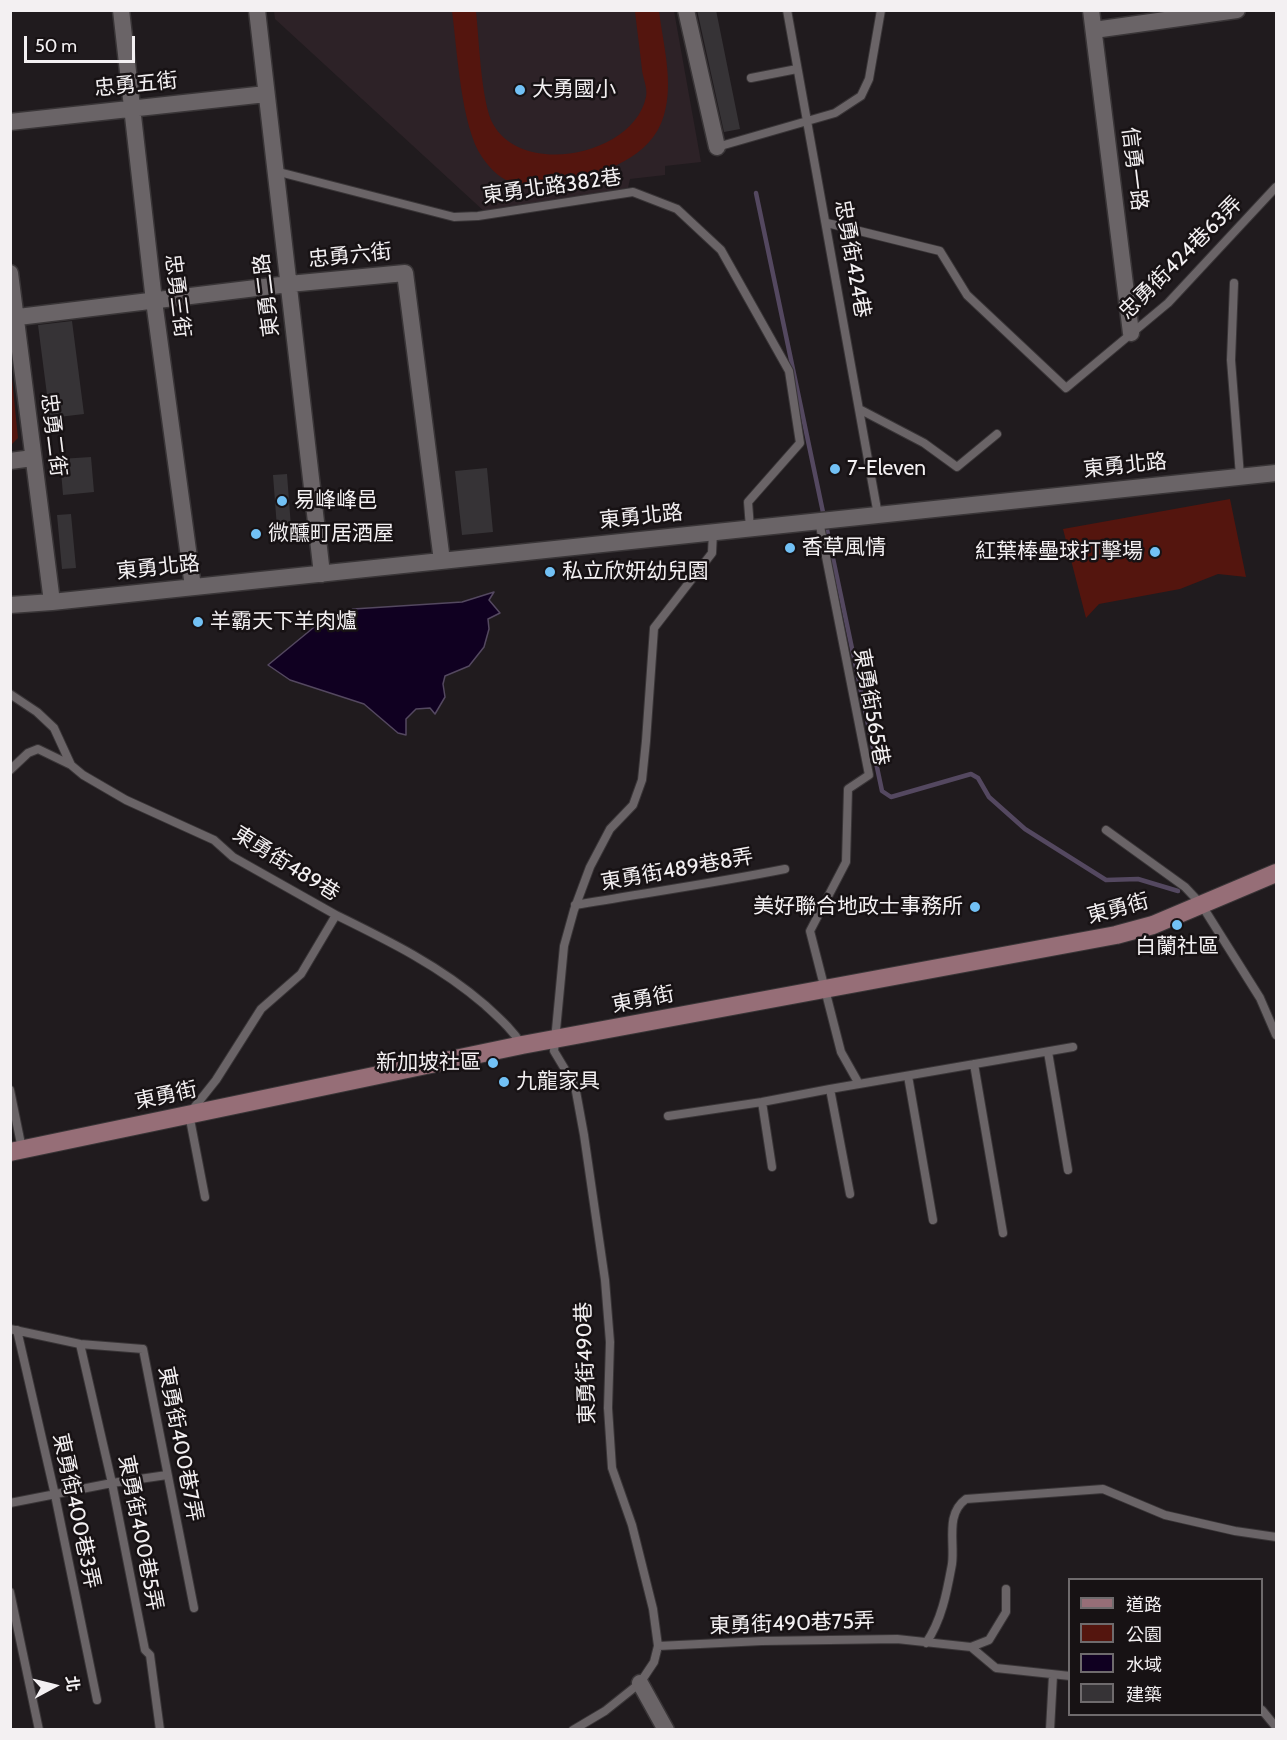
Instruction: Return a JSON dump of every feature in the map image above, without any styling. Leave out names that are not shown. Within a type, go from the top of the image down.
[{"type":"street","name":"忠勇三街","points":[[121,10],[154,301],[194,587]]},
{"type":"street","name":"東勇二路","points":[[257,10],[322,574]]},
{"type":"street","points":[[686,10],[717,147]]},
{"type":"street","name":"信勇一路","points":[[1091,10],[1131,333]]},
{"type":"street","points":[[1094,30],[1237,10]]},
{"type":"street","name":"忠勇五街","points":[[10,122],[266,94]]},
{"type":"street","name":"忠勇二街","points":[[10,273],[13,318],[52,602]]},
{"type":"street","name":"忠勇六街","points":[[13,318],[289,284],[405,273],[442,561]]},
{"type":"street","points":[[10,461],[33,458]]},
{"type":"street","name":"東勇北路","points":[[10,605],[1276,473]]},
{"type":"street","name":"東勇街","points":[[16,1151],[522,1045],[1116,935],[1153,925],[1276,873]]},
{"type":"street","points":[[640,1683],[666,1730]]},
{"type":"lane","name":"忠勇街424巷","points":[[787,10],[861,410],[878,515]]},
{"type":"lane","points":[[717,147],[835,113],[861,96],[870,79],[880,10]]},
{"type":"lane","points":[[751,78],[797,69]]},
{"type":"lane","name":"東勇北路382巷","points":[[274,171],[454,217],[478,216],[633,192],[677,209],[721,250],[789,371],[800,443],[748,502],[750,528]]},
{"type":"lane","name":"忠勇街424巷63弄","points":[[827,223],[940,251],[967,296],[1066,388],[1168,303],[1276,187]]},
{"type":"lane","points":[[1234,283],[1231,360],[1240,477]]},
{"type":"lane","points":[[861,410],[924,443],[957,467],[997,434]]},
{"type":"lane","name":"東勇街565巷","points":[[824,990],[810,931],[846,862],[848,789],[869,775],[825,520]]},
{"type":"lane","points":[[555,1039],[564,946],[575,905],[590,867],[610,829],[633,805],[642,780],[654,628],[712,553],[713,532]]},
{"type":"lane","points":[[10,694],[37,712],[54,728],[71,765]]},
{"type":"lane","name":"東勇街489巷","points":[[10,770],[28,753],[38,749],[71,765],[126,800],[214,840],[233,857],[336,915],[301,974],[261,1009],[216,1080],[189,1114]]},
{"type":"lane","points":[[1106,830],[1185,887],[1201,904],[1260,998],[1276,1035]]},
{"type":"lane","name":"東勇街489巷8弄","points":[[575,905],[713,884],[785,869]]},
{"type":"lane","points":[[336,915],[398,945],[459,983],[512,1030],[522,1045]]},
{"type":"lane","points":[[824,990],[841,1052],[859,1084]]},
{"type":"lane","name":"東勇街490巷","points":[[555,1039],[554,1051],[575,1086],[605,1280],[610,1342],[608,1408],[612,1468],[632,1525],[653,1609],[658,1646]]},
{"type":"lane","points":[[668,1116],[762,1102],[1073,1047]]},
{"type":"lane","points":[[1048,1052],[1068,1170]]},
{"type":"lane","points":[[974,1064],[1003,1233]]},
{"type":"lane","points":[[908,1076],[933,1220]]},
{"type":"lane","points":[[830,1089],[850,1194]]},
{"type":"lane","points":[[10,1090],[16,1151]]},
{"type":"lane","points":[[762,1102],[772,1167]]},
{"type":"lane","points":[[189,1114],[205,1197]]},
{"type":"lane","name":"東勇街400巷7弄","points":[[14,1329],[80,1344],[143,1348],[194,1608]]},
{"type":"lane","name":"東勇街400巷3弄","points":[[14,1329],[55,1495],[97,1700]]},
{"type":"lane","name":"東勇街400巷5弄","points":[[80,1344],[112,1483],[145,1650],[150,1655],[160,1730]]},
{"type":"lane","points":[[10,1503],[167,1475]]},
{"type":"lane","points":[[927,1643],[933,1633],[946,1596],[952,1560],[952,1523],[958,1505],[966,1499],[1103,1489],[1165,1515],[1235,1532],[1276,1537]]},
{"type":"lane","points":[[1006,1589],[1006,1612],[989,1640],[971,1647],[996,1668],[1068,1676]]},
{"type":"lane","points":[[10,1592],[39,1730]]},
{"type":"lane","name":"東勇街490巷75弄","points":[[658,1646],[762,1641],[897,1639],[971,1647]]},
{"type":"lane","points":[[573,1730],[605,1711],[640,1683],[654,1662],[658,1646]]},
{"type":"lane","points":[[1050,1730],[1053,1675]]},
{"type":"lane","points":[[1263,1711],[1276,1727]]},
{"type":"shaded area","name":"大勇國小","points":[[274,11],[674,11],[701,162],[665,166],[665,175],[630,179],[628,188],[486,213],[275,19]]},
{"type":"green space","points":[[452,11],[476,11],[483,86],[493,124],[508,141],[528,151],[551,154],[576,152],[600,145],[621,133],[637,117],[646,97],[646,87],[635,11],[659,11],[667,63],[668,89],[664,115],[658,130],[649,142],[624,162],[594,174],[540,185],[522,185],[502,178],[482,157],[469,127],[461,87]]},
{"type":"green space","points":[[11,369],[18,438],[10,445]]},
{"type":"green space","name":"紅葉棒壘球打擊場","points":[[1230,499],[1246,577],[1218,574],[1180,589],[1099,604],[1086,618],[1063,529]]},
{"type":"water","points":[[494,592],[489,600],[500,613],[488,619],[489,629],[484,647],[469,666],[445,676],[443,684],[445,697],[435,714],[430,708],[416,709],[406,719],[406,735],[398,733],[364,704],[290,680],[268,665],[324,619],[353,609],[462,602]]},
{"type":"building","points":[[697,10],[716,10],[740,129],[724,132]]},
{"type":"building","points":[[72,321],[84,414],[50,418],[38,325]]},
{"type":"building","points":[[91,457],[94,492],[63,495],[60,459]]},
{"type":"building","points":[[487,468],[493,532],[462,535],[455,471]]},
{"type":"building","name":"易峰峰邑","points":[[287,474],[291,527],[277,528],[273,475]]},
{"type":"building","points":[[71,514],[76,568],[62,569],[57,515]]},
{"type":"waterway","points":[[756,193],[824,517]]},
{"type":"waterway","points":[[826,525],[882,791],[891,797],[971,774],[978,778],[989,797],[1025,829],[1106,880],[1138,879],[1178,891]]},
{"type":"place","name":"大勇國小","points":[[520,90]]},
{"type":"place","name":"7-Eleven","points":[[835,469]]},
{"type":"place","name":"易峰峰邑","points":[[282,501]]},
{"type":"place","name":"微醺町居酒屋","points":[[256,534]]},
{"type":"place","name":"香草風情","points":[[790,548]]},
{"type":"place","name":"紅葉棒壘球打擊場","points":[[1155,552]]},
{"type":"place","name":"私立欣妍幼兒園","points":[[550,572]]},
{"type":"place","name":"羊霸天下羊肉爐","points":[[198,622]]},
{"type":"place","name":"美好聯合地政士事務所","points":[[975,907]]},
{"type":"place","name":"白蘭社區","points":[[1177,925]]},
{"type":"place","name":"新加坡社區","points":[[493,1063]]},
{"type":"place","name":"九龍家具","points":[[504,1082]]}]
